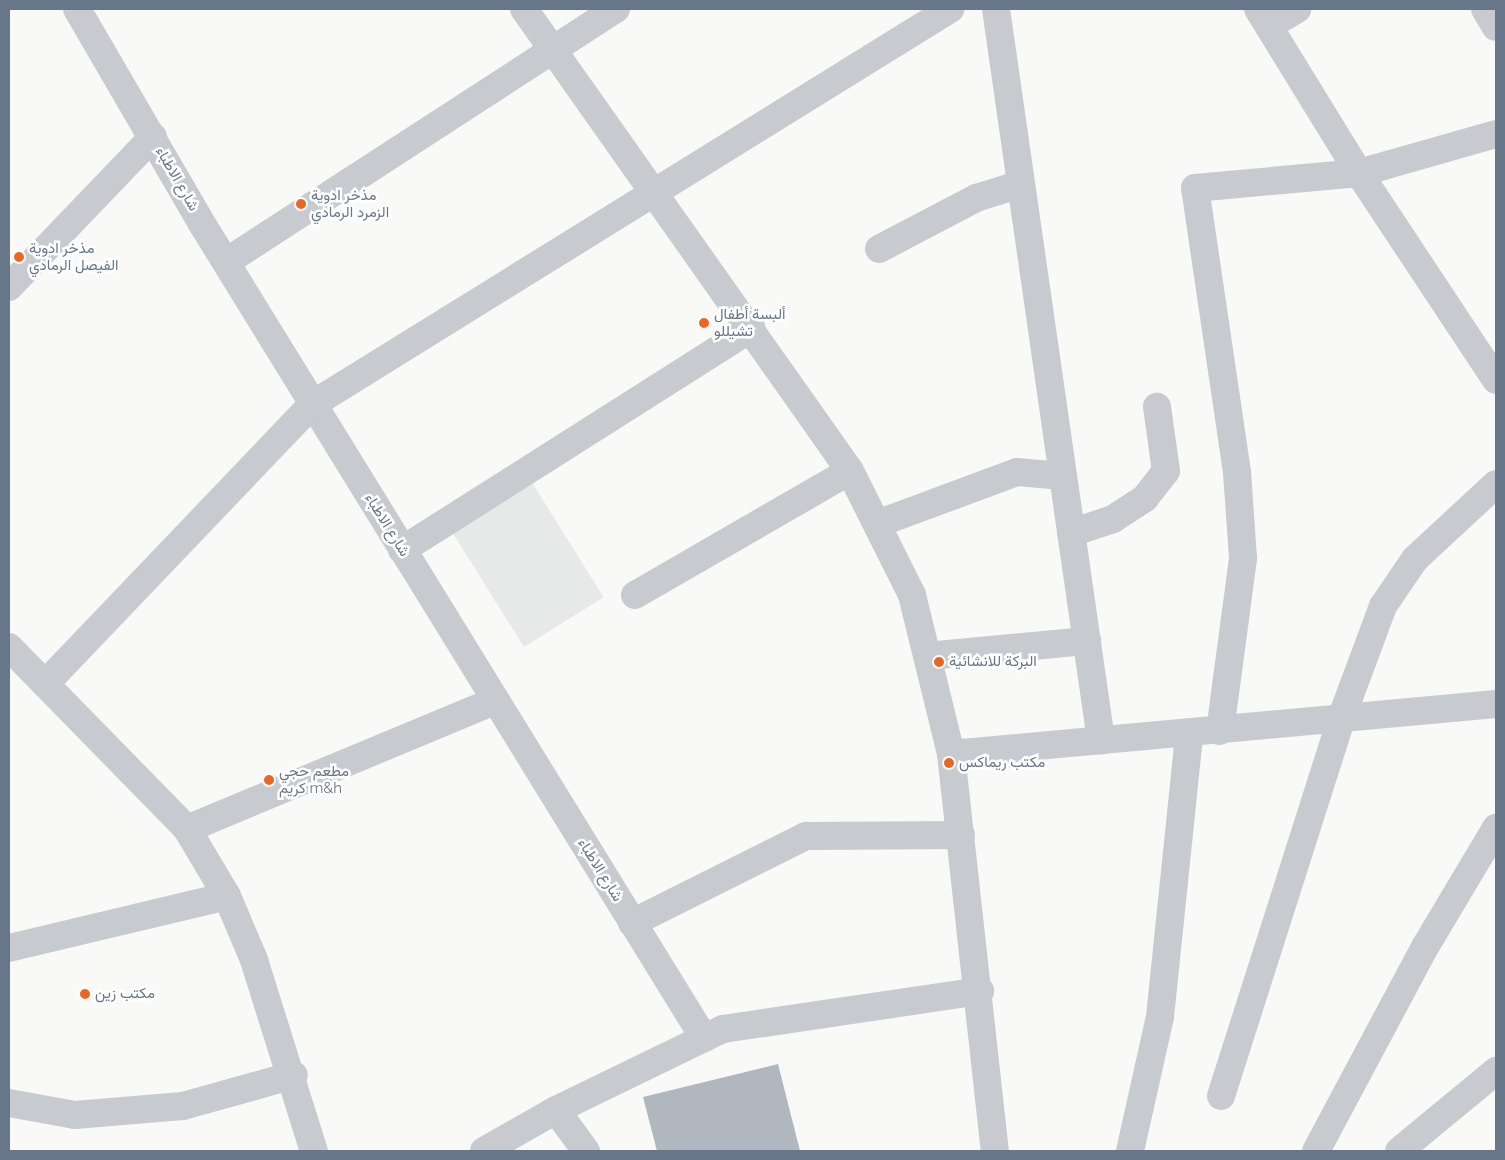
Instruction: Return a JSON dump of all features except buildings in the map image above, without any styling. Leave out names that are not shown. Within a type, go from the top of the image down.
[{"type":"street","name":"شارع الاطباء","points":[[77,9],[226,262],[704,1038]]},
{"type":"street","points":[[524,9],[752,328],[850,471],[912,596],[951,754],[980,990],[995,1151]]},
{"type":"street","points":[[226,262],[616,9]]},
{"type":"street","points":[[46,683],[313,404],[656,194],[950,9]]},
{"type":"street","points":[[996,9],[1101,740]]},
{"type":"street","points":[[1297,9],[1263,17],[1359,173],[1496,380]]},
{"type":"street","points":[[1486,9],[1496,28]]},
{"type":"street","points":[[1220,731],[1244,558],[1237,472],[1195,188],[1359,173],[1496,134]]},
{"type":"street","points":[[9,287],[153,138]]},
{"type":"street","points":[[879,249],[976,198],[1021,184]]},
{"type":"street","points":[[402,550],[752,328]]},
{"type":"street","points":[[1071,533],[1113,519],[1145,498],[1166,471],[1157,407]]},
{"type":"street","points":[[635,595],[850,471]]},
{"type":"street","points":[[877,524],[1018,472],[1063,476]]},
{"type":"street","points":[[1221,1096],[1340,719],[1383,606],[1400,579],[1437,536],[1496,484]]},
{"type":"street","points":[[927,656],[1087,641]]},
{"type":"street","points":[[9,647],[187,829],[227,896],[294,1075],[314,1151]]},
{"type":"street","points":[[187,829],[495,701]]},
{"type":"street","points":[[951,754],[1189,734],[1496,704]]},
{"type":"street","points":[[1130,1151],[1160,1017],[1189,734]]},
{"type":"street","points":[[1316,1151],[1425,947],[1496,828]]},
{"type":"street","points":[[632,923],[806,836],[961,835]]},
{"type":"street","points":[[9,948],[227,896]]},
{"type":"street","points":[[484,1151],[556,1110],[723,1029],[980,990]]},
{"type":"street","points":[[1399,1151],[1496,1071]]},
{"type":"street","points":[[9,1103],[75,1116],[183,1106],[294,1075]]},
{"type":"street","points":[[556,1110],[586,1151]]},
{"type":"shaded area","points":[[531,481],[604,597],[524,647],[451,531]]},
{"type":"place","name":"مذخر ادوية الزمرد الرمادي","points":[[301,204]]},
{"type":"place","name":"مذخر ادوية الفيصل الرمادي","points":[[19,257]]},
{"type":"place","name":"ألبسة أطفال تشيللو","points":[[704,323]]},
{"type":"place","name":"البركة للانشائية","points":[[939,662]]},
{"type":"place","name":"مكتب ريماكس","points":[[949,763]]},
{"type":"place","name":"مطعم حجي كريم m&h","points":[[269,780]]},
{"type":"place","name":"مكتب زين","points":[[85,994]]}]
